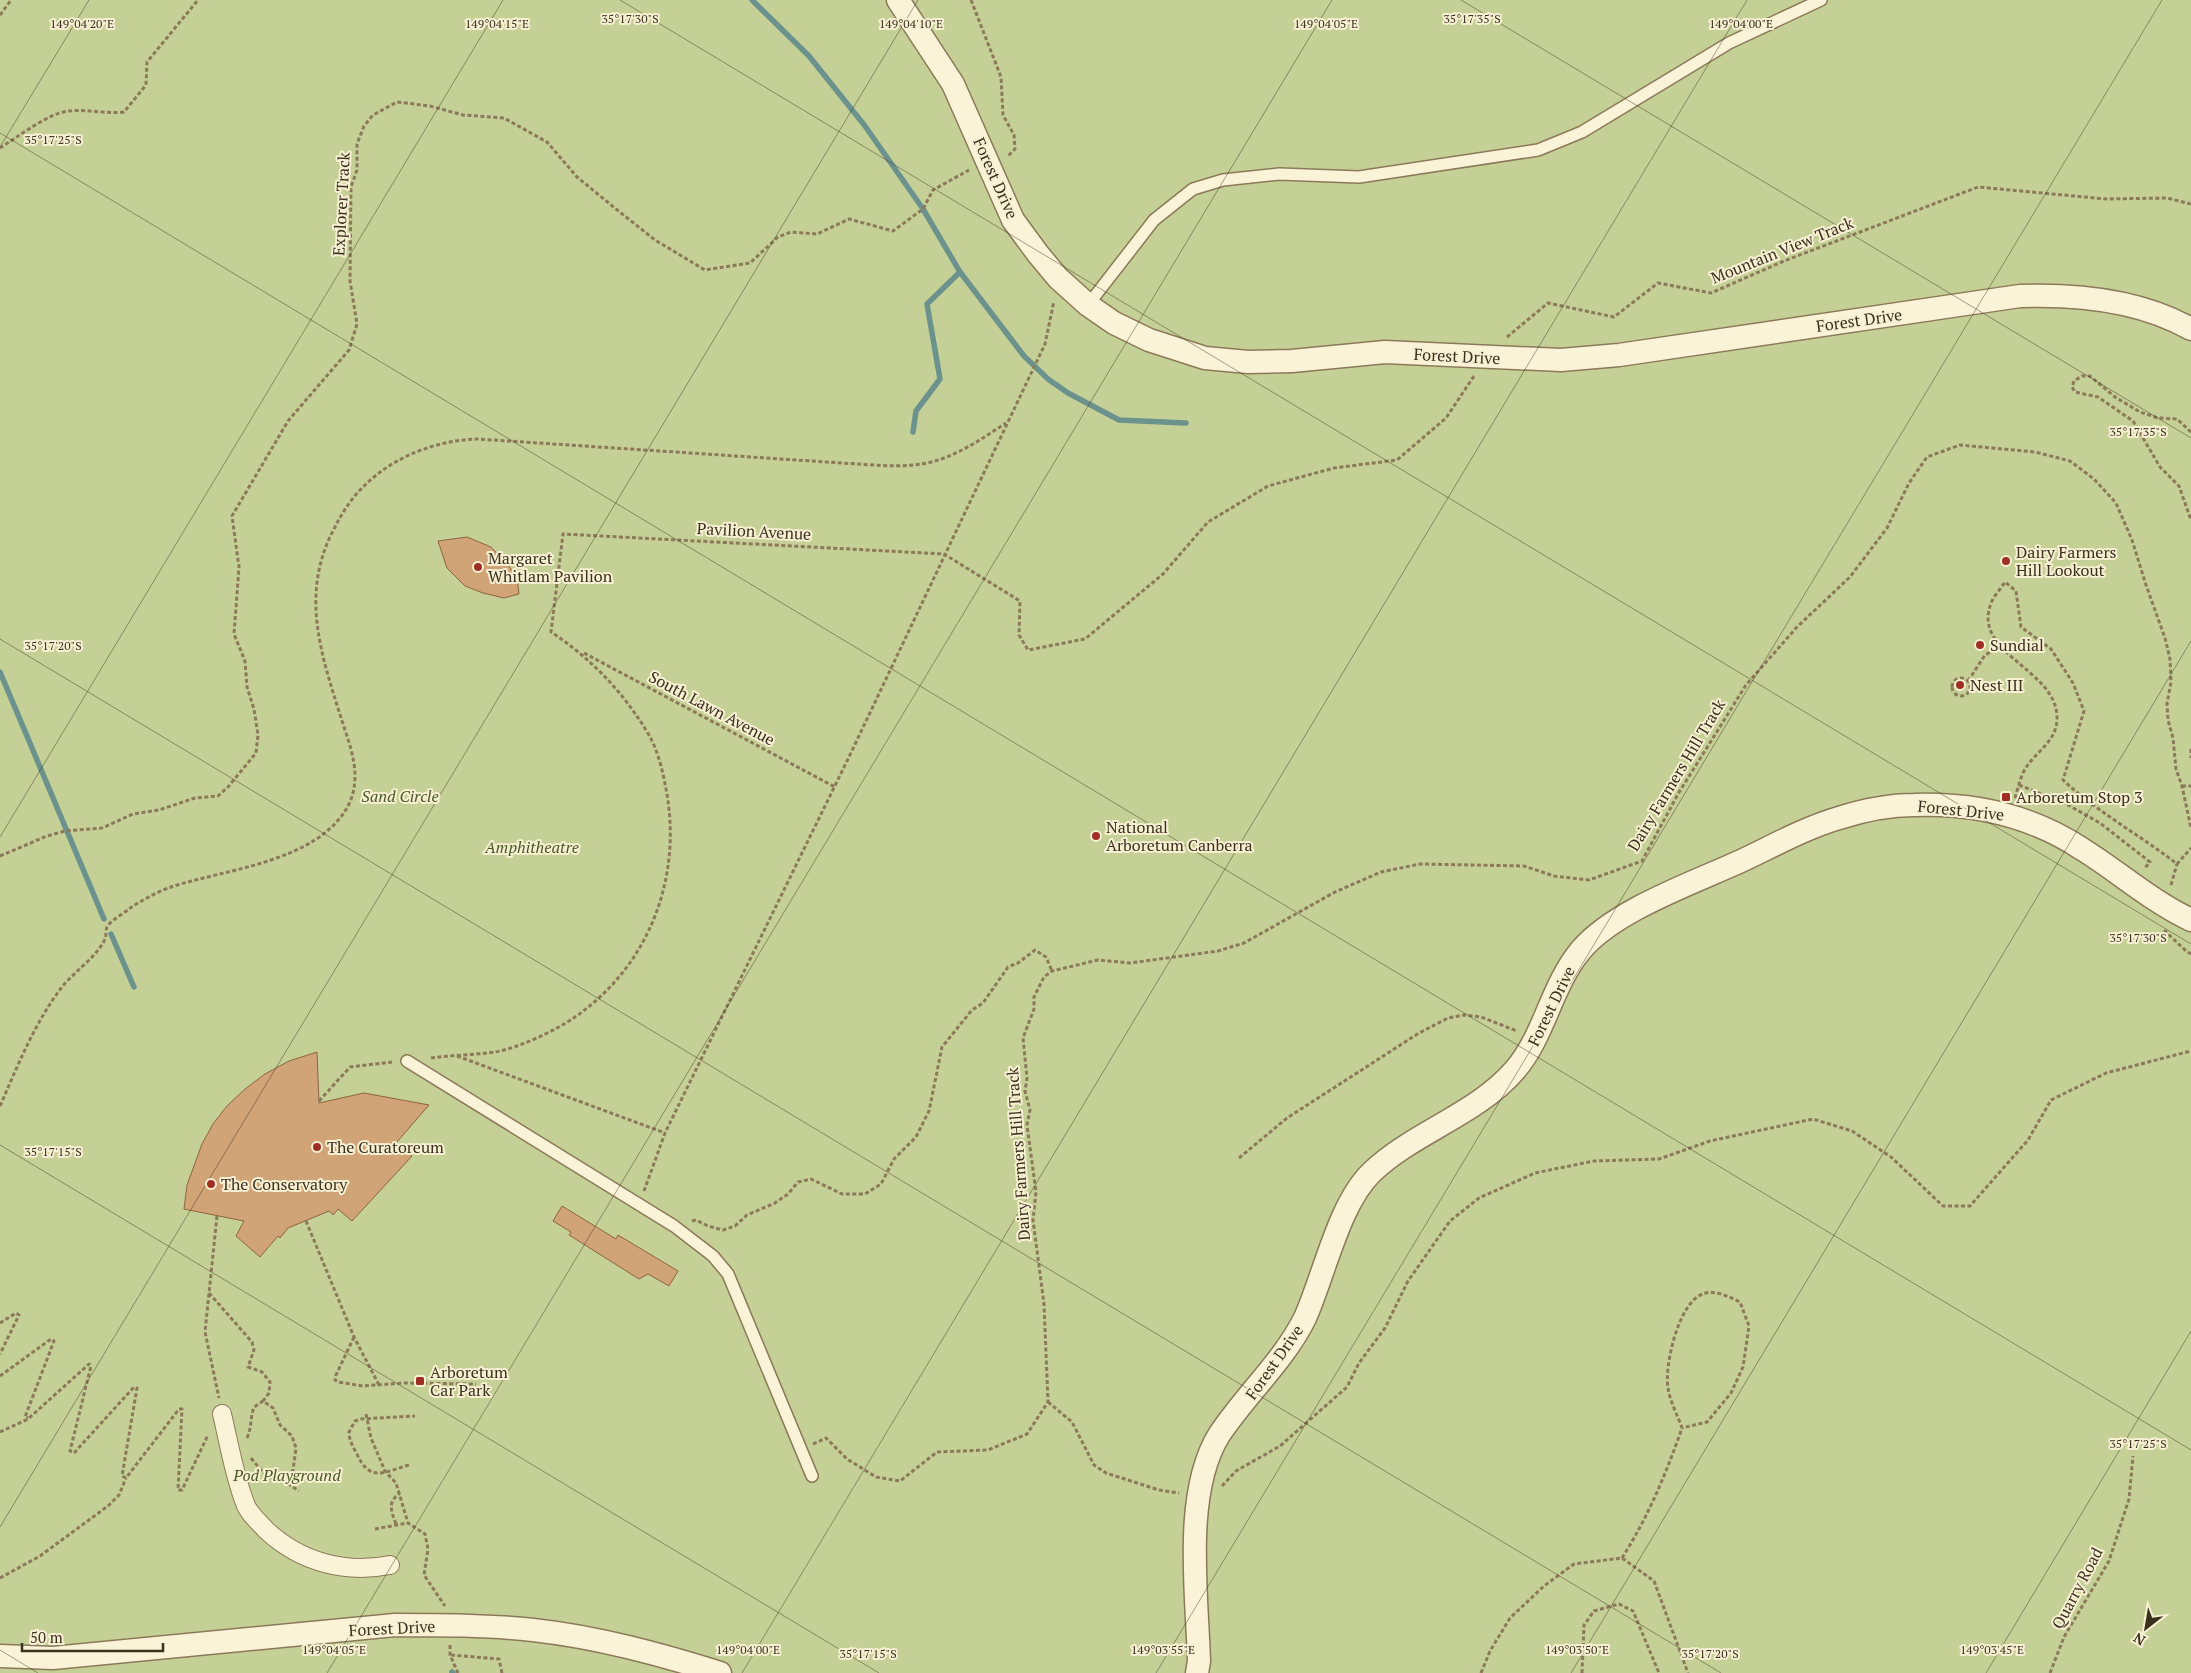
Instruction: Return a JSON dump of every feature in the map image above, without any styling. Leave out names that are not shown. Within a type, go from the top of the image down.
[{"type":"street","name":"Forest Drive","points":[[898,0],[953,84],[1013,220],[1058,278],[1088,305],[1114,323],[1149,340],[1205,358],[1248,362],[1292,361],[1385,352],[1561,360],[1619,356],[2028,296],[2061,294],[2099,299],[2135,307],[2191,329]]},
{"type":"street","name":"Forest Drive","points":[[1197,1673],[1199,1661],[1196,1517],[1198,1495],[1207,1461],[1219,1436],[1273,1368],[1305,1316],[1349,1204],[1362,1182],[1390,1157],[1472,1105],[1503,1082],[1516,1068],[1537,1039],[1556,995],[1579,953],[1599,933],[1634,910],[1812,828],[1859,812],[1886,806],[1934,805],[2008,815],[2025,820],[2059,835],[2084,849],[2130,884],[2164,906],[2191,920]]},
{"type":"street","points":[[222,1414],[245,1505],[274,1537],[298,1552],[332,1565],[353,1569],[390,1565]]},
{"type":"street","name":"Forest Drive","points":[[0,1656],[54,1658],[395,1625],[450,1626],[534,1630],[587,1639],[650,1651],[720,1673]]},
{"type":"lane","points":[[1088,305],[1154,220],[1193,189],[1222,180],[1280,174],[1359,177],[1538,150],[1582,132],[1729,43],[1821,0]]},
{"type":"lane","points":[[407,1060],[639,1204],[705,1249],[728,1274],[812,1476]]},
{"type":"path","points":[[0,15],[11,0]]},
{"type":"path","points":[[0,148],[45,120],[68,111],[108,114],[124,112],[146,85],[147,62],[198,0]]},
{"type":"path","name":"Explorer Track","points":[[0,856],[47,836],[102,828],[133,814],[159,810],[196,798],[218,796],[254,756],[258,735],[254,709],[247,688],[245,662],[234,634],[238,567],[232,516],[288,421],[349,350],[357,324],[350,281],[351,187],[357,170],[357,144],[364,126],[373,115],[397,102],[430,106],[463,115],[504,118],[547,142],[577,177],[654,240],[705,270],[750,263],[778,237],[791,232],[817,234],[849,220],[893,231],[923,209],[933,190],[987,160],[1006,159],[1015,149],[1014,135],[1003,116],[1000,77],[972,0]]},
{"type":"path","name":"Mountain View Track","points":[[944,554],[1020,601],[1019,635],[1028,650],[1085,639],[1163,574],[1208,522],[1268,486],[1334,468],[1397,460],[1446,418],[1496,346],[1548,303],[1614,317],[1658,283],[1711,294],[1784,261],[1978,187],[2106,199],[2167,198],[2191,204]]},
{"type":"path","points":[[639,1204],[665,1133],[835,787],[1045,344],[1058,278]]},
{"type":"path","points":[[2191,432],[2177,419],[2158,418],[2140,412],[2115,397],[2090,376],[2082,376],[2074,381],[2072,387],[2075,392],[2098,397],[2133,421],[2160,468],[2179,486],[2191,520]]},
{"type":"path","points":[[0,1106],[35,1030],[62,987],[105,941],[108,926],[134,906],[165,889],[255,864],[296,850],[329,829],[344,812],[353,792],[355,766],[320,645],[315,616],[316,586],[328,541],[346,507],[366,484],[392,464],[439,445],[478,439],[911,466],[952,455],[1006,424]]},
{"type":"path","name":"Dairy Farmers Hill Track","points":[[1048,1402],[1044,1304],[1033,1220],[1036,1192],[1027,1126],[1030,1110],[1025,1091],[1028,1078],[1024,1059],[1023,1038],[1034,1009],[1034,997],[1039,983],[1052,971],[1098,960],[1130,963],[1218,951],[1244,942],[1335,892],[1374,875],[1420,864],[1524,866],[1554,876],[1589,880],[1642,860],[1678,794],[1746,685],[1797,627],[1850,577],[1887,528],[1909,483],[1927,457],[1960,445],[2035,452],[2070,461],[2094,479],[2116,503],[2132,540],[2169,652],[2171,682],[2167,704],[2168,720],[2173,738],[2176,769],[2182,786],[2191,828]]},
{"type":"path","name":"Pavilion Avenue","points":[[578,650],[551,632],[563,534],[944,554]]},
{"type":"path","points":[[2008,815],[2026,767],[2052,738],[2057,724],[2057,710],[2052,696],[2041,681],[2000,647],[1990,626],[1992,601],[2005,582],[2016,591],[2021,628],[2051,649],[2074,683],[2084,711],[2063,780],[2109,817],[2145,840],[2177,864],[2191,848]]},
{"type":"path","points":[[1968,681],[1960,678],[1955,680],[1952,686],[1955,694],[1960,696],[1966,695],[1970,690],[1968,681],[1985,655],[2000,647]]},
{"type":"path","points":[[578,650],[606,676],[650,737],[663,774],[671,813],[671,851],[664,890],[652,926],[633,960],[606,993],[574,1018],[539,1037],[497,1052],[454,1055],[665,1133]]},
{"type":"path","name":"South Lawn Avenue","points":[[578,650],[835,787]]},
{"type":"path","points":[[2191,749],[2191,758]]},
{"type":"path","points":[[2019,786],[2068,805],[2100,823],[2150,862],[2130,884]]},
{"type":"path","points":[[2182,786],[2191,786]]},
{"type":"path","points":[[708,1226],[723,1230],[735,1226],[747,1215],[775,1203],[788,1194],[798,1182],[811,1179],[842,1194],[865,1194],[880,1184],[894,1159],[916,1137],[929,1111],[942,1047],[954,1031],[972,1010],[984,1003],[1008,967],[1018,963],[1029,953],[1035,950],[1046,957],[1052,971]]},
{"type":"path","points":[[1239,1158],[1294,1113],[1420,1033],[1448,1018],[1464,1015],[1481,1017],[1537,1039]]},
{"type":"path","points":[[812,1476],[812,1444],[826,1438],[847,1459],[876,1478],[900,1481],[937,1452],[988,1450],[1027,1434],[1048,1402],[1072,1422],[1094,1465],[1106,1474],[1158,1490],[1214,1495],[1236,1471],[1280,1446],[1347,1387],[1360,1363],[1385,1328],[1408,1281],[1450,1221],[1479,1198],[1535,1173],[1594,1161],[1659,1159],[1710,1141],[1812,1119],[1852,1131],[1891,1157],[1943,1206],[1970,1206],[2028,1140],[2051,1100],[2106,1073],[2191,1051]]},
{"type":"path","points":[[319,1101],[350,1067]]},
{"type":"path","points":[[0,1578],[40,1556],[108,1506],[119,1495],[126,1478],[180,1409],[182,1409],[178,1490],[182,1490],[216,1420],[222,1414],[205,1332],[217,1216]]},
{"type":"path","points":[[306,1221],[354,1337],[378,1385]]},
{"type":"path","points":[[209,1292],[252,1342],[254,1350],[248,1367],[262,1372],[270,1382],[269,1393],[254,1407],[251,1415],[252,1427],[246,1439],[247,1445]]},
{"type":"path","points":[[1622,1558],[1642,1527],[1668,1467],[1682,1428],[1667,1387],[1671,1346],[1689,1304],[1702,1294],[1718,1293],[1740,1302],[1749,1326],[1743,1367],[1731,1393],[1707,1422],[1682,1428]]},
{"type":"path","points":[[0,1323],[16,1313],[18,1315],[0,1354]]},
{"type":"path","points":[[354,1337],[335,1380],[360,1386],[403,1382],[476,1384]]},
{"type":"path","points":[[0,1376],[51,1339],[54,1341],[25,1417],[28,1419]]},
{"type":"path","points":[[0,1432],[28,1419],[88,1364],[91,1366],[70,1451],[74,1453],[134,1387],[136,1388],[122,1476],[126,1478]]},
{"type":"path","points":[[360,1386],[361,1391]]},
{"type":"path","points":[[263,1400],[273,1408],[280,1425],[292,1436],[296,1448],[293,1470],[284,1481]]},
{"type":"path","points":[[366,1416],[370,1438],[385,1471],[396,1483],[408,1523]]},
{"type":"path","points":[[409,1465],[374,1474],[365,1469],[351,1442],[349,1432],[357,1420],[366,1416],[414,1416]]},
{"type":"path","points":[[247,1451],[258,1470],[275,1481],[284,1481],[299,1491]]},
{"type":"path","name":"Quarry Road","points":[[2050,1673],[2064,1637],[2109,1561],[2129,1499],[2133,1456]]},
{"type":"path","points":[[396,1524],[390,1503],[400,1493]]},
{"type":"path","points":[[375,1529],[408,1523],[425,1534],[428,1549],[424,1576],[450,1613]]},
{"type":"path","points":[[1481,1673],[1490,1651],[1510,1618],[1544,1586],[1574,1564],[1622,1558],[1654,1581],[1688,1673]]},
{"type":"path","points":[[1582,1673],[1584,1625],[1594,1611],[1619,1604],[1633,1610],[1659,1673]]},
{"type":"path","points":[[458,1673],[450,1655],[500,1659],[502,1673]]},
{"type":"green space","name":"National Arboretum Canberra","points":[[0,0],[2191,0],[2191,1673],[0,1673]]},
{"type":"building","name":"Margaret Whitlam Pavilion","points":[[467,537],[491,547],[508,565],[517,578],[519,594],[504,598],[483,593],[465,586],[447,568],[438,541]]},
{"type":"building","points":[[317,1052],[319,1103],[364,1093],[429,1105],[396,1143],[412,1156],[352,1221],[338,1209],[333,1215],[329,1211],[288,1228],[280,1238],[278,1236],[260,1257],[236,1236],[244,1221],[184,1209],[187,1185],[202,1144],[213,1124],[227,1106],[265,1074],[289,1061]]},
{"type":"building","points":[[562,1206],[616,1239],[618,1235],[678,1271],[669,1286],[648,1274],[639,1279],[569,1235],[571,1232],[553,1221]]},
{"type":"waterway","points":[[752,0],[809,56],[865,126],[923,209],[960,272],[1024,356],[1048,379],[1068,393],[1119,420],[1186,423]]},
{"type":"waterway","points":[[913,432],[916,411],[940,379],[927,304],[960,272]]},
{"type":"waterway","points":[[0,672],[104,919]]},
{"type":"waterway","points":[[111,934],[134,987]]},
{"type":"place","name":"Dairy Farmers Hill Lookout","points":[[2006,561]]},
{"type":"place","name":"Margaret Whitlam Pavilion","points":[[478,567]]},
{"type":"place","name":"Sundial","points":[[1980,645]]},
{"type":"place","name":"Nest III","points":[[1960,685]]},
{"type":"place","name":"Arboretum Stop 3","points":[[2006,797]]},
{"type":"place","name":"National Arboretum Canberra","points":[[1096,836]]},
{"type":"place","name":"The Curatoreum","points":[[317,1147]]},
{"type":"place","name":"The Conservatory","points":[[211,1184]]},
{"type":"place","name":"Arboretum Car Park","points":[[420,1381]]},
{"type":"park label","name":"Sand Circle","points":[[400,796]]},
{"type":"park label","name":"Amphitheatre","points":[[532,847]]},
{"type":"park label","name":"Pod Playground","points":[[287,1475]]}]
